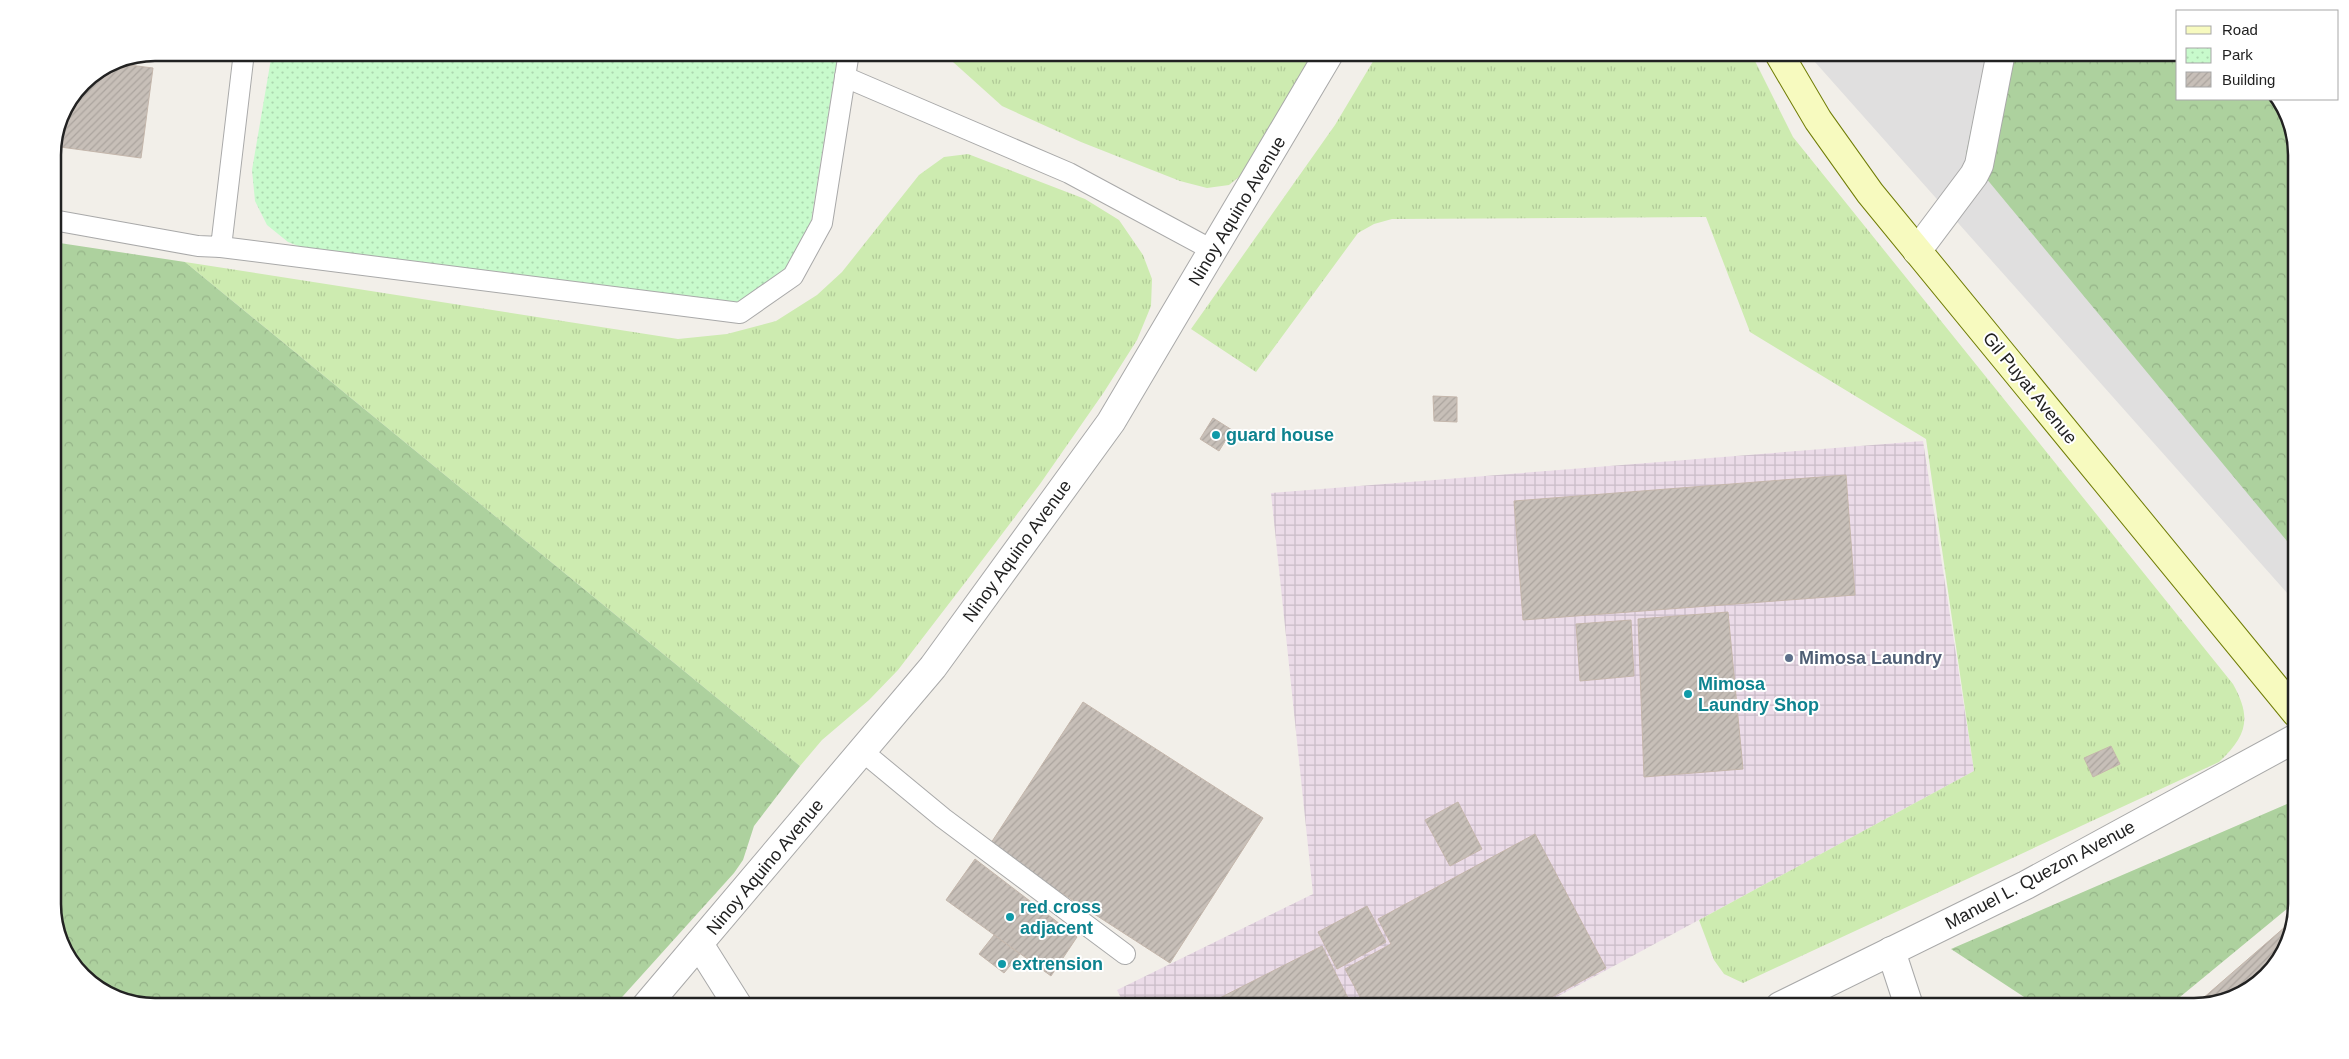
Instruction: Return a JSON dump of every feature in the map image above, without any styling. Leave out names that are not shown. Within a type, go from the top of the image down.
[{"type":"main road","name":"Gil Puyat Avenue","points":[[1783,61],[1818,120],[1870,193],[2288,703]]},
{"type":"street","name":"Ninoy Aquino Avenue","points":[[653,998],[933,667],[1111,422],[1214,251],[1325,61]]},
{"type":"street","points":[[1917,250],[1974,176],[1979,165],[1999,61]]},
{"type":"street","name":"Manuel L. Quezon Avenue","points":[[1796,998],[2026,885],[2288,742]]},
{"type":"street","points":[[699,944],[733,998]]},
{"type":"street","points":[[1891,951],[1906,998]]},
{"type":"lane","points":[[221,247],[243,61]]},
{"type":"lane","points":[[61,221],[198,246],[221,247],[740,313],[793,276],[822,223],[848,61]]},
{"type":"lane","points":[[845,77],[1069,173],[1214,251]]},
{"type":"lane","points":[[862,752],[943,818],[1125,954]]},
{"type":"shaded area","points":[[1814,61],[2176,61],[2176,100],[2270,100],[2283,125],[2288,149],[2288,594]]},
{"type":"shaded area","points":[[1923,441],[1974,771],[1555,998],[1121,998],[1117,990],[1313,894],[1271,493]]},
{"type":"green space","points":[[271,61],[837,61],[809,234],[793,265],[744,302],[692,304],[316,253],[288,242],[267,225],[255,201],[252,170]]},
{"type":"green space","points":[[952,61],[1317,61],[1245,172],[1229,185],[1207,188],[1180,181],[1081,142],[1002,106]]},
{"type":"green space","points":[[1373,61],[1755,61],[1793,137],[2233,684],[2243,707],[2244,717],[2244,726],[2236,744],[2219,762],[1743,983],[1724,974],[1714,960],[1699,920],[1974,771],[1926,439],[1750,332],[1706,217],[1392,219],[1374,224],[1358,233],[1256,372],[1191,329],[1335,125]]},
{"type":"green space","points":[[1985,61],[2176,61],[2176,100],[2270,100],[2283,125],[2288,149],[2288,542],[1966,154]]},
{"type":"green space","points":[[968,154],[1085,199],[1119,220],[1143,255],[1152,279],[1151,306],[1137,340],[1104,392],[1040,484],[964,584],[898,670],[869,700],[822,740],[800,766],[185,262],[678,339],[727,334],[776,321],[817,295],[842,272],[919,175],[944,157]]},
{"type":"green space","points":[[61,243],[185,262],[800,766],[754,826],[743,860],[734,873],[621,998],[155,998],[119,991],[89,970],[71,946],[66,934],[61,910]]},
{"type":"green space","points":[[2287,804],[2288,805],[2288,908],[2179,998],[2026,998],[1951,949]]},
{"type":"building","points":[[129,65],[153,68],[141,158],[61,147],[68,119],[84,93],[103,77]]},
{"type":"building","points":[[1433,396],[1457,397],[1457,422],[1434,421]]},
{"type":"building","name":"guard house","points":[[1213,418],[1232,430],[1219,451],[1200,439]]},
{"type":"building","points":[[1846,475],[1855,595],[1523,620],[1514,501]]},
{"type":"building","name":"Mimosa Laundry Shop","points":[[1728,612],[1743,769],[1644,777],[1638,619]]},
{"type":"building","points":[[1631,620],[1634,676],[1580,681],[1576,624]]},
{"type":"building","points":[[1083,702],[1263,818],[1170,963],[989,846]]},
{"type":"building","points":[[2111,746],[2120,764],[2093,777],[2084,758]]},
{"type":"building","points":[[1458,802],[1482,849],[1450,866],[1425,820]]},
{"type":"building","points":[[1535,834],[1606,968],[1550,998],[1361,998],[1345,969],[1391,944],[1378,919]]},
{"type":"building","name":"red cross adjacent","points":[[975,859],[1077,937],[1051,976],[946,900]]},
{"type":"building","points":[[1367,906],[1386,942],[1337,969],[1318,932]]},
{"type":"building","points":[[2285,927],[2275,951],[2251,978],[2224,993],[2204,997]]},
{"type":"building","name":"extrension","points":[[994,935],[1020,954],[1004,973],[979,954]]},
{"type":"building","points":[[1322,946],[1348,998],[1220,998]]},
{"type":"place","name":"guard house","points":[[1216,435]]},
{"type":"place","name":"Mimosa Laundry","points":[[1789,658]]},
{"type":"place","name":"Mimosa Laundry Shop","points":[[1688,694]]},
{"type":"place","name":"red cross adjacent","points":[[1010,917]]},
{"type":"place","name":"extrension","points":[[1002,964]]}]
